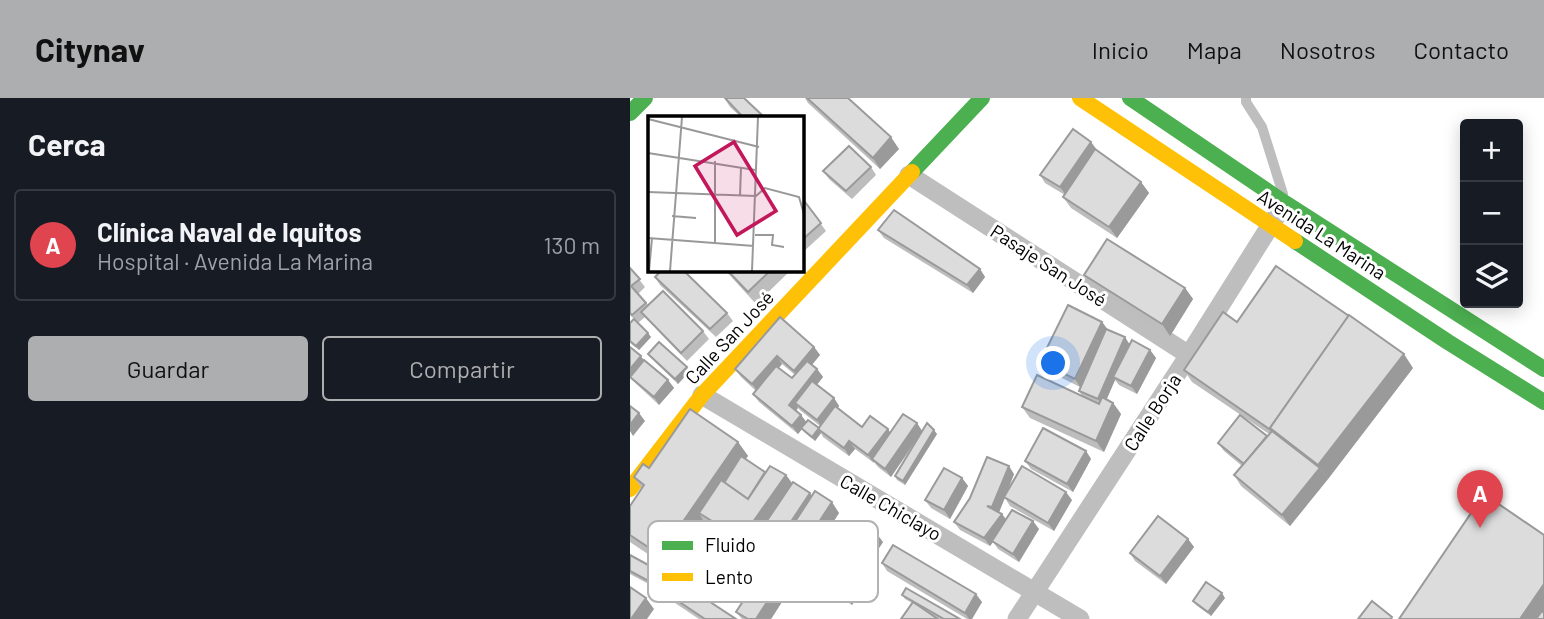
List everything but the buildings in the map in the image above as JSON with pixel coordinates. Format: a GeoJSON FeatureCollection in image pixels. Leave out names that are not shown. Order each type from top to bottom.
{"type":"FeatureCollection","features":[{"type":"Feature","properties":{"kind":"main road"},"geometry":{"type":"LineString","coordinates":[[630,113],[645,98]]}},
{"type":"Feature","properties":{"kind":"main road","name":"Calle San José"},"geometry":{"type":"LineString","coordinates":[[630,489],[702,396],[982,98]]}},
{"type":"Feature","properties":{"kind":"main road","name":"Avenida La Marina"},"geometry":{"type":"LineString","coordinates":[[1080,98],[1448,342],[1544,402]]}},
{"type":"Feature","properties":{"kind":"main road","name":"Avenida La Marina"},"geometry":{"type":"LineString","coordinates":[[1130,98],[1285,203],[1544,369]]}},
{"type":"Feature","properties":{"kind":"street","name":"Pasaje San José"},"geometry":{"type":"LineString","coordinates":[[909,176],[1189,355]]}},
{"type":"Feature","properties":{"kind":"street","name":"Calle Borja"},"geometry":{"type":"LineString","coordinates":[[1017,619],[1285,203]]}},
{"type":"Feature","properties":{"kind":"street","name":"Calle Chiclayo"},"geometry":{"type":"LineString","coordinates":[[702,396],[1080,619]]}},
{"type":"Feature","properties":{"kind":"lane"},"geometry":{"type":"LineString","coordinates":[[1246,98],[1262,127],[1285,203]]}},
{"type":"Feature","properties":{"kind":"traffic: fast"},"geometry":{"type":"LineString","coordinates":[[630,113],[645,98]]}},
{"type":"Feature","properties":{"kind":"traffic: fast"},"geometry":{"type":"LineString","coordinates":[[912,172],[982,98]]}},
{"type":"Feature","properties":{"kind":"traffic: fast"},"geometry":{"type":"LineString","coordinates":[[1130,98],[1285,203],[1544,369]]}},
{"type":"Feature","properties":{"kind":"traffic: fast"},"geometry":{"type":"LineString","coordinates":[[1295,241],[1544,402]]}},
{"type":"Feature","properties":{"kind":"traffic: slow"},"geometry":{"type":"LineString","coordinates":[[1080,98],[1295,241]]}},
{"type":"Feature","properties":{"kind":"traffic: slow"},"geometry":{"type":"LineString","coordinates":[[630,489],[702,395],[912,172]]}},
{"type":"Feature","properties":{"kind":"place","name":"Clínica Naval de Iquitos"},"geometry":{"type":"Point","coordinates":[1480,528]}}]}
